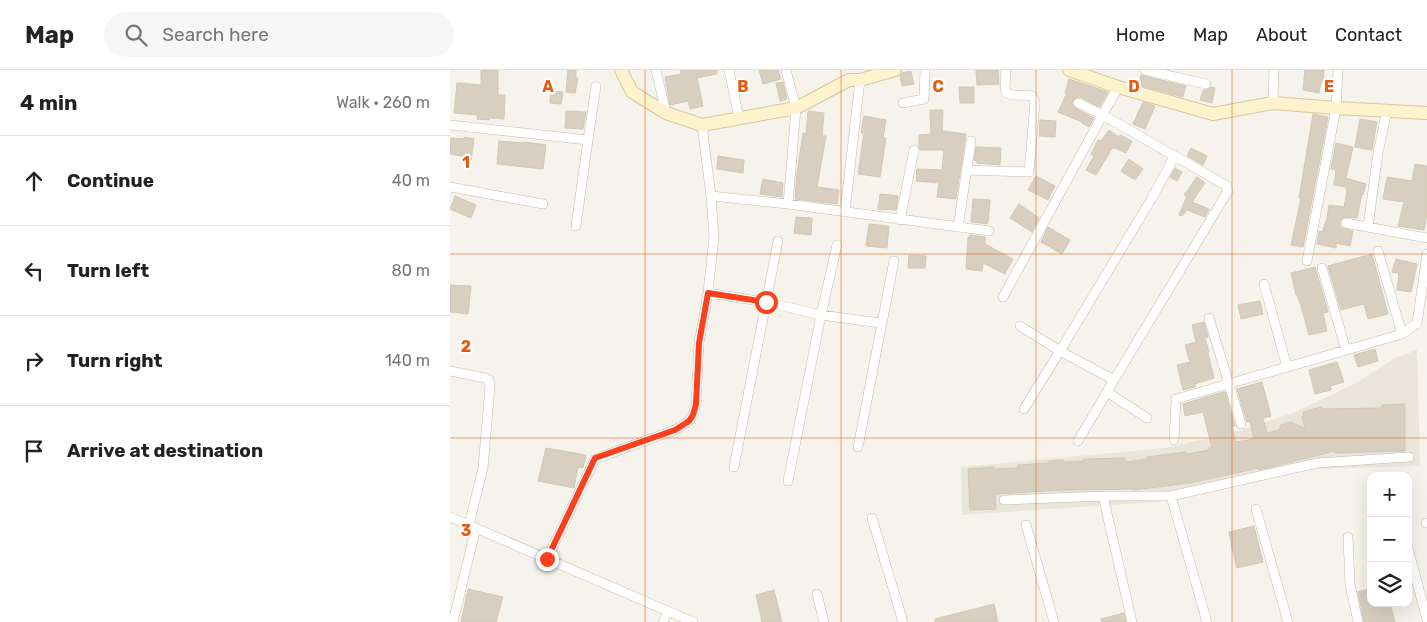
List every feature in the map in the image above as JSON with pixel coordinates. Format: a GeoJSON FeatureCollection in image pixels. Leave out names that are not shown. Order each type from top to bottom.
{"type":"FeatureCollection","features":[{"type":"Feature","properties":{"kind":"street"},"geometry":{"type":"LineString","coordinates":[[621,70],[632,92],[666,113],[702,125],[796,108],[852,76],[895,70]]}},
{"type":"Feature","properties":{"kind":"street"},"geometry":{"type":"LineString","coordinates":[[656,70],[666,113]]}},
{"type":"Feature","properties":{"kind":"street"},"geometry":{"type":"LineString","coordinates":[[729,70],[739,118]]}},
{"type":"Feature","properties":{"kind":"street"},"geometry":{"type":"LineString","coordinates":[[786,70],[796,108],[788,204]]}},
{"type":"Feature","properties":{"kind":"street"},"geometry":{"type":"LineString","coordinates":[[903,103],[924,99],[925,70]]}},
{"type":"Feature","properties":{"kind":"street"},"geometry":{"type":"LineString","coordinates":[[967,170],[1029,172],[1035,102],[1032,96],[1025,94],[1008,95],[1006,93],[1004,88],[1006,70]]}},
{"type":"Feature","properties":{"kind":"street"},"geometry":{"type":"LineString","coordinates":[[1068,70],[1087,73],[1118,87],[1213,114],[1273,103],[1427,113]]}},
{"type":"Feature","properties":{"kind":"street"},"geometry":{"type":"LineString","coordinates":[[1145,70],[1206,84]]}},
{"type":"Feature","properties":{"kind":"street"},"geometry":{"type":"LineString","coordinates":[[1273,103],[1274,70]]}},
{"type":"Feature","properties":{"kind":"street"},"geometry":{"type":"LineString","coordinates":[[1307,261],[1336,108],[1338,70]]}},
{"type":"Feature","properties":{"kind":"street"},"geometry":{"type":"LineString","coordinates":[[845,212],[852,76]]}},
{"type":"Feature","properties":{"kind":"street"},"geometry":{"type":"LineString","coordinates":[[576,226],[596,86]]}},
{"type":"Feature","properties":{"kind":"street"},"geometry":{"type":"LineString","coordinates":[[1003,297],[1118,87]]}},
{"type":"Feature","properties":{"kind":"street"},"geometry":{"type":"LineString","coordinates":[[1078,104],[1103,115],[1227,186],[1228,191],[1078,441]]}},
{"type":"Feature","properties":{"kind":"street"},"geometry":{"type":"LineString","coordinates":[[1368,227],[1378,153],[1387,110]]}},
{"type":"Feature","properties":{"kind":"street"},"geometry":{"type":"LineString","coordinates":[[450,125],[588,140]]}},
{"type":"Feature","properties":{"kind":"street"},"geometry":{"type":"LineString","coordinates":[[547,559],[595,458],[675,430],[689,421],[693,415],[696,404],[699,343],[708,293],[714,237],[702,125]]}},
{"type":"Feature","properties":{"kind":"street"},"geometry":{"type":"LineString","coordinates":[[958,227],[972,141]]}},
{"type":"Feature","properties":{"kind":"street"},"geometry":{"type":"LineString","coordinates":[[900,220],[914,150]]}},
{"type":"Feature","properties":{"kind":"street"},"geometry":{"type":"LineString","coordinates":[[1024,409],[1152,198],[1174,157]]}},
{"type":"Feature","properties":{"kind":"street"},"geometry":{"type":"LineString","coordinates":[[450,187],[542,204]]}},
{"type":"Feature","properties":{"kind":"street"},"geometry":{"type":"LineString","coordinates":[[710,196],[788,204],[989,231]]}},
{"type":"Feature","properties":{"kind":"street"},"geometry":{"type":"LineString","coordinates":[[1346,223],[1427,238]]}},
{"type":"Feature","properties":{"kind":"street"},"geometry":{"type":"LineString","coordinates":[[734,467],[778,241]]}},
{"type":"Feature","properties":{"kind":"street"},"geometry":{"type":"LineString","coordinates":[[788,481],[821,315],[837,246]]}},
{"type":"Feature","properties":{"kind":"street"},"geometry":{"type":"LineString","coordinates":[[1378,251],[1402,334]]}},
{"type":"Feature","properties":{"kind":"street"},"geometry":{"type":"LineString","coordinates":[[1174,440],[1176,399],[1402,334],[1417,323],[1427,254]]}},
{"type":"Feature","properties":{"kind":"street"},"geometry":{"type":"LineString","coordinates":[[858,447],[894,261]]}},
{"type":"Feature","properties":{"kind":"street"},"geometry":{"type":"LineString","coordinates":[[1322,268],[1346,350]]}},
{"type":"Feature","properties":{"kind":"street"},"geometry":{"type":"LineString","coordinates":[[1264,284],[1287,368]]}},
{"type":"Feature","properties":{"kind":"street"},"geometry":{"type":"LineString","coordinates":[[708,293],[766,302],[821,315],[881,323]]}},
{"type":"Feature","properties":{"kind":"street"},"geometry":{"type":"LineString","coordinates":[[1209,318],[1241,424]]}},
{"type":"Feature","properties":{"kind":"street"},"geometry":{"type":"LineString","coordinates":[[1020,326],[1060,351],[1114,380]]}},
{"type":"Feature","properties":{"kind":"street"},"geometry":{"type":"LineString","coordinates":[[450,371],[486,378],[489,380],[490,386],[483,468],[453,622]]}},
{"type":"Feature","properties":{"kind":"street"},"geometry":{"type":"LineString","coordinates":[[1107,392],[1147,418]]}},
{"type":"Feature","properties":{"kind":"street"},"geometry":{"type":"LineString","coordinates":[[1004,500],[1103,496],[1171,496],[1317,463],[1409,457]]}},
{"type":"Feature","properties":{"kind":"street"},"geometry":{"type":"LineString","coordinates":[[1103,496],[1132,622]]}},
{"type":"Feature","properties":{"kind":"street"},"geometry":{"type":"LineString","coordinates":[[1171,496],[1208,622]]}},
{"type":"Feature","properties":{"kind":"street"},"geometry":{"type":"LineString","coordinates":[[1256,509],[1288,622]]}},
{"type":"Feature","properties":{"kind":"street"},"geometry":{"type":"LineString","coordinates":[[450,517],[668,611],[680,619],[693,622]]}},
{"type":"Feature","properties":{"kind":"street"},"geometry":{"type":"LineString","coordinates":[[872,518],[903,622]]}},
{"type":"Feature","properties":{"kind":"street"},"geometry":{"type":"LineString","coordinates":[[1026,525],[1054,622]]}},
{"type":"Feature","properties":{"kind":"street"},"geometry":{"type":"LineString","coordinates":[[1348,537],[1350,584],[1358,622]]}},
{"type":"Feature","properties":{"kind":"street"},"geometry":{"type":"LineString","coordinates":[[1412,562],[1427,620]]}},
{"type":"Feature","properties":{"kind":"street"},"geometry":{"type":"LineString","coordinates":[[816,594],[824,622]]}},
{"type":"Feature","properties":{"kind":"street"},"geometry":{"type":"LineString","coordinates":[[664,622],[668,611]]}},
{"type":"Feature","properties":{"kind":"shaded area"},"geometry":{"type":"Polygon","coordinates":[[[1417,350],[1420,466],[1312,469],[1170,501],[962,515],[961,467],[1165,448],[1232,433],[1293,413],[1354,384],[1395,358],[1417,350]]]}},
{"type":"Feature","properties":{"kind":"building"},"geometry":{"type":"Polygon","coordinates":[[[481,70],[498,70],[498,95],[505,95],[504,119],[477,119],[478,115],[454,113],[457,83],[481,85],[481,70]]]}},
{"type":"Feature","properties":{"kind":"building"},"geometry":{"type":"Polygon","coordinates":[[[568,70],[576,70],[576,78],[578,78],[575,93],[566,92],[568,70]]]}},
{"type":"Feature","properties":{"kind":"building"},"geometry":{"type":"Polygon","coordinates":[[[680,70],[717,70],[717,74],[697,78],[703,106],[690,109],[688,101],[670,105],[665,77],[681,74],[680,70]]]}},
{"type":"Feature","properties":{"kind":"building"},"geometry":{"type":"Polygon","coordinates":[[[759,70],[778,70],[781,79],[763,84],[759,70]]]}},
{"type":"Feature","properties":{"kind":"building"},"geometry":{"type":"Polygon","coordinates":[[[976,70],[998,70],[999,84],[977,85],[976,70]]]}},
{"type":"Feature","properties":{"kind":"building"},"geometry":{"type":"Polygon","coordinates":[[[1305,70],[1324,70],[1319,93],[1303,90],[1305,70]]]}},
{"type":"Feature","properties":{"kind":"building"},"geometry":{"type":"Polygon","coordinates":[[[911,71],[914,84],[902,86],[900,76],[902,73],[911,71]]]}},
{"type":"Feature","properties":{"kind":"building"},"geometry":{"type":"Polygon","coordinates":[[[1141,75],[1186,86],[1183,97],[1139,85],[1141,75]]]}},
{"type":"Feature","properties":{"kind":"building"},"geometry":{"type":"Polygon","coordinates":[[[1069,79],[1108,92],[1100,107],[1080,97],[1073,100],[1072,104],[1075,108],[1094,118],[1089,127],[1058,112],[1067,93],[1065,93],[1069,79]]]}},
{"type":"Feature","properties":{"kind":"building"},"geometry":{"type":"Polygon","coordinates":[[[783,82],[787,99],[780,101],[776,83],[783,82]]]}},
{"type":"Feature","properties":{"kind":"building"},"geometry":{"type":"Polygon","coordinates":[[[959,87],[974,87],[974,103],[960,103],[959,87]]]}},
{"type":"Feature","properties":{"kind":"building"},"geometry":{"type":"Polygon","coordinates":[[[1211,87],[1215,88],[1212,103],[1200,100],[1203,90],[1211,87]]]}},
{"type":"Feature","properties":{"kind":"building"},"geometry":{"type":"Polygon","coordinates":[[[551,91],[563,92],[561,104],[550,103],[551,91]]]}},
{"type":"Feature","properties":{"kind":"building"},"geometry":{"type":"Polygon","coordinates":[[[1143,102],[1155,106],[1145,129],[1133,124],[1143,102]]]}},
{"type":"Feature","properties":{"kind":"building"},"geometry":{"type":"Polygon","coordinates":[[[930,110],[943,110],[942,131],[966,134],[956,199],[937,197],[939,183],[916,181],[917,169],[942,170],[944,150],[920,150],[919,147],[919,135],[931,134],[930,110]]]}},
{"type":"Feature","properties":{"kind":"building"},"geometry":{"type":"Polygon","coordinates":[[[566,111],[586,112],[583,129],[565,128],[566,111]]]}},
{"type":"Feature","properties":{"kind":"building"},"geometry":{"type":"Polygon","coordinates":[[[808,111],[824,113],[822,136],[826,136],[817,187],[839,190],[837,204],[795,199],[797,173],[803,133],[806,134],[808,111]]]}},
{"type":"Feature","properties":{"kind":"building"},"geometry":{"type":"Polygon","coordinates":[[[1313,114],[1328,117],[1303,247],[1291,245],[1301,198],[1299,198],[1313,114]]]}},
{"type":"Feature","properties":{"kind":"building"},"geometry":{"type":"Polygon","coordinates":[[[864,116],[886,120],[883,138],[886,138],[880,177],[858,174],[864,133],[861,133],[864,116]]]}},
{"type":"Feature","properties":{"kind":"building"},"geometry":{"type":"Polygon","coordinates":[[[1360,119],[1377,122],[1372,150],[1355,147],[1360,119]]]}},
{"type":"Feature","properties":{"kind":"building"},"geometry":{"type":"Polygon","coordinates":[[[1040,120],[1056,121],[1055,137],[1039,136],[1040,120]]]}},
{"type":"Feature","properties":{"kind":"building"},"geometry":{"type":"Polygon","coordinates":[[[1109,130],[1119,137],[1120,135],[1132,141],[1126,153],[1113,147],[1096,175],[1086,170],[1094,156],[1091,154],[1098,140],[1101,141],[1109,130]]]}},
{"type":"Feature","properties":{"kind":"building"},"geometry":{"type":"Polygon","coordinates":[[[464,137],[474,139],[471,160],[450,154],[451,138],[464,139],[464,137]]]}},
{"type":"Feature","properties":{"kind":"building"},"geometry":{"type":"Polygon","coordinates":[[[499,141],[546,145],[543,169],[497,164],[499,141]]]}},
{"type":"Feature","properties":{"kind":"building"},"geometry":{"type":"Polygon","coordinates":[[[1336,143],[1353,147],[1346,178],[1366,184],[1357,218],[1344,217],[1340,221],[1342,228],[1353,231],[1350,246],[1336,243],[1336,248],[1317,244],[1319,231],[1322,232],[1327,218],[1329,205],[1344,207],[1346,187],[1334,185],[1336,170],[1331,169],[1336,143]]]}},
{"type":"Feature","properties":{"kind":"building"},"geometry":{"type":"Polygon","coordinates":[[[976,147],[1001,148],[1000,165],[977,163],[974,160],[976,147]]]}},
{"type":"Feature","properties":{"kind":"building"},"geometry":{"type":"Polygon","coordinates":[[[1191,148],[1207,156],[1203,165],[1187,156],[1191,148]]]}},
{"type":"Feature","properties":{"kind":"building"},"geometry":{"type":"Polygon","coordinates":[[[718,156],[744,160],[743,173],[717,169],[718,156]]]}},
{"type":"Feature","properties":{"kind":"building"},"geometry":{"type":"Polygon","coordinates":[[[1129,159],[1143,169],[1135,180],[1121,171],[1129,159]]]}},
{"type":"Feature","properties":{"kind":"building"},"geometry":{"type":"Polygon","coordinates":[[[1415,164],[1427,166],[1427,213],[1424,230],[1398,226],[1404,202],[1383,199],[1387,177],[1412,181],[1415,164]]]}},
{"type":"Feature","properties":{"kind":"building"},"geometry":{"type":"Polygon","coordinates":[[[1175,168],[1182,172],[1177,181],[1170,177],[1175,168]]]}},
{"type":"Feature","properties":{"kind":"building"},"geometry":{"type":"Polygon","coordinates":[[[1036,176],[1055,186],[1048,200],[1028,190],[1036,176]]]}},
{"type":"Feature","properties":{"kind":"building"},"geometry":{"type":"Polygon","coordinates":[[[1197,177],[1205,183],[1192,202],[1209,209],[1205,217],[1187,210],[1182,216],[1179,215],[1187,196],[1184,195],[1197,177]]]}},
{"type":"Feature","properties":{"kind":"building"},"geometry":{"type":"Polygon","coordinates":[[[763,179],[783,183],[782,197],[760,194],[763,179]]]}},
{"type":"Feature","properties":{"kind":"building"},"geometry":{"type":"Polygon","coordinates":[[[880,194],[898,196],[896,210],[878,209],[880,194]]]}},
{"type":"Feature","properties":{"kind":"building"},"geometry":{"type":"Polygon","coordinates":[[[455,196],[476,205],[471,218],[450,209],[455,196]]]}},
{"type":"Feature","properties":{"kind":"building"},"geometry":{"type":"Polygon","coordinates":[[[973,199],[990,200],[987,224],[971,222],[973,199]]]}},
{"type":"Feature","properties":{"kind":"building"},"geometry":{"type":"Polygon","coordinates":[[[1019,204],[1039,218],[1032,232],[1010,218],[1019,204]]]}},
{"type":"Feature","properties":{"kind":"building"},"geometry":{"type":"Polygon","coordinates":[[[796,217],[812,218],[811,235],[794,233],[796,217]]]}},
{"type":"Feature","properties":{"kind":"building"},"geometry":{"type":"Polygon","coordinates":[[[869,224],[889,226],[887,248],[866,246],[869,224]]]}},
{"type":"Feature","properties":{"kind":"building"},"geometry":{"type":"Polygon","coordinates":[[[1048,227],[1070,240],[1062,254],[1041,242],[1048,227]]]}},
{"type":"Feature","properties":{"kind":"building"},"geometry":{"type":"Polygon","coordinates":[[[970,235],[985,237],[985,244],[1013,259],[1005,274],[983,263],[982,271],[966,269],[968,237],[970,235]]]}},
{"type":"Feature","properties":{"kind":"building"},"geometry":{"type":"Polygon","coordinates":[[[1372,254],[1388,314],[1368,319],[1364,304],[1341,310],[1328,266],[1372,254]]]}},
{"type":"Feature","properties":{"kind":"building"},"geometry":{"type":"Polygon","coordinates":[[[909,255],[926,256],[925,268],[908,268],[909,255]]]}},
{"type":"Feature","properties":{"kind":"building"},"geometry":{"type":"Polygon","coordinates":[[[1396,259],[1417,264],[1411,292],[1397,290],[1399,273],[1392,272],[1396,259]]]}},
{"type":"Feature","properties":{"kind":"building"},"geometry":{"type":"Polygon","coordinates":[[[1315,267],[1328,312],[1323,313],[1327,331],[1309,335],[1291,273],[1315,267]]]}},
{"type":"Feature","properties":{"kind":"building"},"geometry":{"type":"Polygon","coordinates":[[[450,285],[471,286],[468,314],[450,312],[450,285]]]}},
{"type":"Feature","properties":{"kind":"building"},"geometry":{"type":"Polygon","coordinates":[[[1260,301],[1263,314],[1241,319],[1238,305],[1260,301]]]}},
{"type":"Feature","properties":{"kind":"building"},"geometry":{"type":"Polygon","coordinates":[[[1204,322],[1208,337],[1205,338],[1214,378],[1195,384],[1195,387],[1183,390],[1177,365],[1190,362],[1185,345],[1196,342],[1192,325],[1204,322]]]}},
{"type":"Feature","properties":{"kind":"building"},"geometry":{"type":"Polygon","coordinates":[[[1375,349],[1378,361],[1358,367],[1354,355],[1375,349]]]}},
{"type":"Feature","properties":{"kind":"building"},"geometry":{"type":"Polygon","coordinates":[[[1337,362],[1344,382],[1330,386],[1331,390],[1315,394],[1309,370],[1337,362]]]}},
{"type":"Feature","properties":{"kind":"building"},"geometry":{"type":"Polygon","coordinates":[[[1262,382],[1271,416],[1263,418],[1267,433],[1279,430],[1281,425],[1290,422],[1305,428],[1303,412],[1321,407],[1322,409],[1382,408],[1382,405],[1405,404],[1405,451],[1335,453],[1335,451],[1259,470],[1259,468],[1190,483],[1134,490],[1064,490],[995,494],[996,509],[970,510],[968,469],[1018,468],[1018,465],[1063,460],[1063,462],[1084,461],[1084,459],[1125,458],[1125,462],[1148,459],[1147,457],[1186,452],[1187,454],[1209,450],[1208,448],[1212,448],[1203,412],[1185,416],[1183,404],[1223,392],[1225,392],[1235,426],[1232,426],[1236,442],[1254,439],[1250,422],[1247,422],[1237,389],[1262,382]]]}},
{"type":"Feature","properties":{"kind":"building"},"geometry":{"type":"Polygon","coordinates":[[[546,448],[586,455],[583,468],[578,467],[574,488],[538,481],[546,448]]]}},
{"type":"Feature","properties":{"kind":"building"},"geometry":{"type":"Polygon","coordinates":[[[1254,526],[1263,562],[1237,568],[1229,532],[1254,526]]]}},
{"type":"Feature","properties":{"kind":"building"},"geometry":{"type":"Polygon","coordinates":[[[468,589],[503,597],[496,622],[461,622],[468,589]]]}},
{"type":"Feature","properties":{"kind":"building"},"geometry":{"type":"Polygon","coordinates":[[[1367,589],[1367,607],[1391,607],[1395,622],[1364,622],[1358,592],[1367,589]]]}},
{"type":"Feature","properties":{"kind":"building"},"geometry":{"type":"Polygon","coordinates":[[[774,590],[782,622],[762,622],[756,595],[774,590]]]}},
{"type":"Feature","properties":{"kind":"building"},"geometry":{"type":"Polygon","coordinates":[[[994,604],[998,622],[935,622],[935,619],[994,604]]]}},
{"type":"Feature","properties":{"kind":"building"},"geometry":{"type":"Polygon","coordinates":[[[1124,613],[1126,622],[1102,622],[1101,619],[1124,613]]]}},
{"type":"Feature","properties":{"kind":"route"},"geometry":{"type":"LineString","coordinates":[[547,559],[595,458],[675,430],[689,421],[693,415],[696,404],[699,343],[708,293],[766,302]]}}]}
